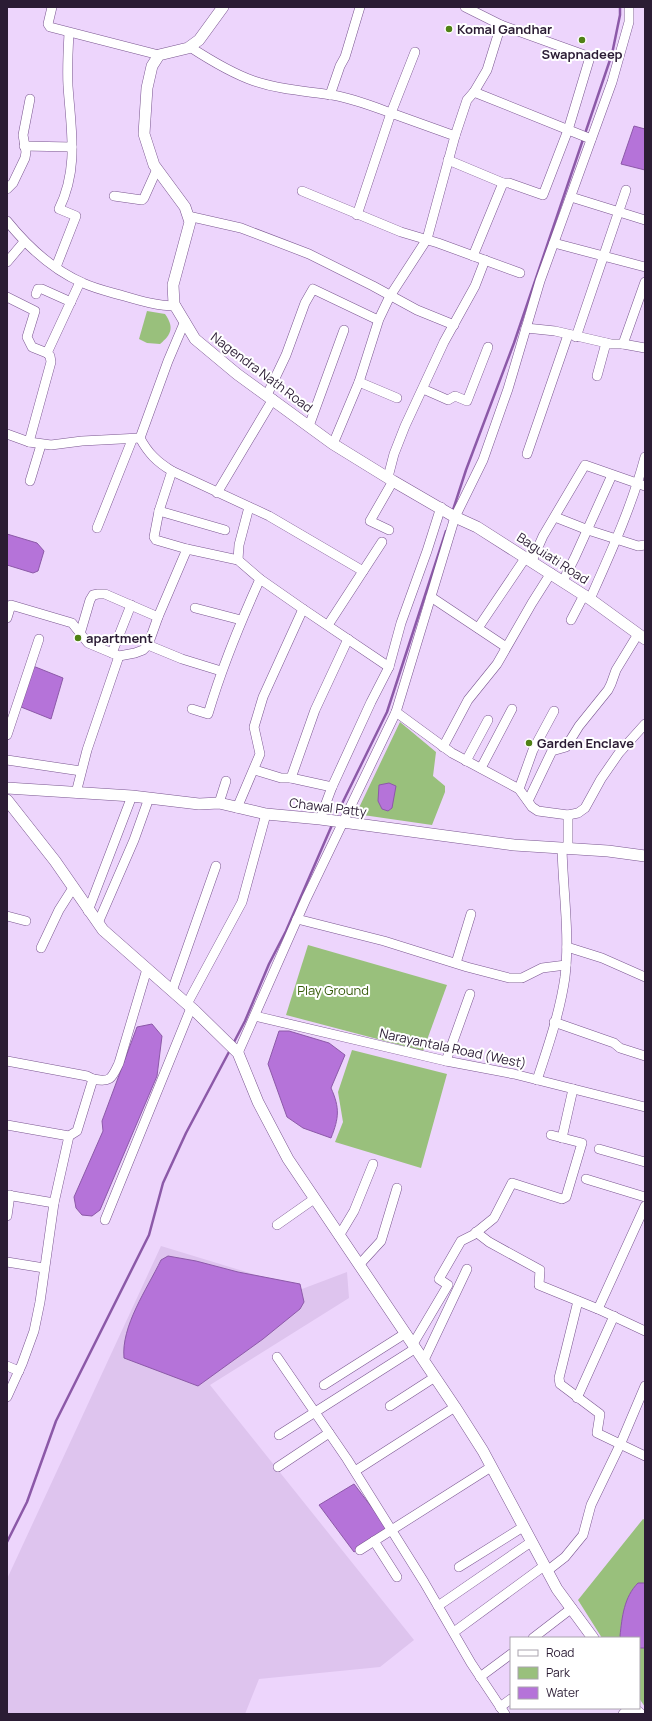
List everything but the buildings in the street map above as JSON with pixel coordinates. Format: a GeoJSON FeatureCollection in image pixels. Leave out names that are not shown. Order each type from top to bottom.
{"type":"FeatureCollection","features":[{"type":"Feature","properties":{"kind":"street"},"geometry":{"type":"LineString","coordinates":[[52,7],[48,26],[69,33],[159,55],[190,47],[199,40],[223,7]]}},
{"type":"Feature","properties":{"kind":"street"},"geometry":{"type":"LineString","coordinates":[[330,95],[340,66],[345,57],[360,7]]}},
{"type":"Feature","properties":{"kind":"street"},"geometry":{"type":"LineString","coordinates":[[448,160],[503,183],[509,183],[543,195],[572,131],[590,57],[501,25],[465,7]]}},
{"type":"Feature","properties":{"kind":"street"},"geometry":{"type":"LineString","coordinates":[[238,1053],[297,919],[396,712],[455,517],[483,460],[508,389],[526,328],[571,197],[589,138],[612,82],[629,22],[629,7]]}},
{"type":"Feature","properties":{"kind":"street"},"geometry":{"type":"LineString","coordinates":[[333,444],[359,382],[378,320],[390,296],[427,239],[448,160],[467,100],[474,92],[487,70],[501,25]]}},
{"type":"Feature","properties":{"kind":"street"},"geometry":{"type":"LineString","coordinates":[[56,267],[76,216],[58,209],[65,196],[70,180],[72,164],[68,78],[69,33]]}},
{"type":"Feature","properties":{"kind":"street"},"geometry":{"type":"LineString","coordinates":[[190,47],[217,65],[255,81],[300,92],[330,95],[365,103],[455,136]]}},
{"type":"Feature","properties":{"kind":"street"},"geometry":{"type":"LineString","coordinates":[[357,214],[391,113],[415,52]]}},
{"type":"Feature","properties":{"kind":"street"},"geometry":{"type":"LineString","coordinates":[[159,55],[152,66],[147,88],[144,134],[154,165],[185,207],[188,216],[242,228],[309,254],[417,310],[454,326]]}},
{"type":"Feature","properties":{"kind":"street"},"geometry":{"type":"LineString","coordinates":[[474,92],[589,138]]}},
{"type":"Feature","properties":{"kind":"street"},"geometry":{"type":"LineString","coordinates":[[7,189],[19,172],[25,158],[26,152],[23,135],[30,99]]}},
{"type":"Feature","properties":{"kind":"street"},"geometry":{"type":"LineString","coordinates":[[24,146],[72,147]]}},
{"type":"Feature","properties":{"kind":"street"},"geometry":{"type":"LineString","coordinates":[[114,196],[139,200],[144,198],[157,169]]}},
{"type":"Feature","properties":{"kind":"street"},"geometry":{"type":"LineString","coordinates":[[473,256],[503,183]]}},
{"type":"Feature","properties":{"kind":"street"},"geometry":{"type":"LineString","coordinates":[[527,454],[603,257],[626,190]]}},
{"type":"Feature","properties":{"kind":"street"},"geometry":{"type":"LineString","coordinates":[[302,191],[401,232],[427,239],[520,273]]}},
{"type":"Feature","properties":{"kind":"street"},"geometry":{"type":"LineString","coordinates":[[571,197],[645,220]]}},
{"type":"Feature","properties":{"kind":"street","name":"Nagendra Nath Road"},"geometry":{"type":"LineString","coordinates":[[188,216],[190,222],[173,284],[176,306],[195,338],[237,374],[333,444],[390,479],[441,507]]}},
{"type":"Feature","properties":{"kind":"street"},"geometry":{"type":"LineString","coordinates":[[7,222],[24,242],[56,267],[80,282],[101,290],[163,306],[176,306]]}},
{"type":"Feature","properties":{"kind":"street"},"geometry":{"type":"LineString","coordinates":[[7,262],[24,242]]}},
{"type":"Feature","properties":{"kind":"street"},"geometry":{"type":"LineString","coordinates":[[554,243],[645,267]]}},
{"type":"Feature","properties":{"kind":"street"},"geometry":{"type":"LineString","coordinates":[[389,530],[370,521],[390,479],[394,454],[405,426],[444,342],[475,286],[486,260]]}},
{"type":"Feature","properties":{"kind":"street"},"geometry":{"type":"LineString","coordinates":[[47,353],[80,282]]}},
{"type":"Feature","properties":{"kind":"street"},"geometry":{"type":"LineString","coordinates":[[623,344],[645,282]]}},
{"type":"Feature","properties":{"kind":"street"},"geometry":{"type":"LineString","coordinates":[[217,493],[270,397],[305,303],[313,288],[378,320]]}},
{"type":"Feature","properties":{"kind":"street"},"geometry":{"type":"LineString","coordinates":[[36,294],[38,289],[42,289],[71,302]]}},
{"type":"Feature","properties":{"kind":"street"},"geometry":{"type":"LineString","coordinates":[[7,297],[35,311],[27,337],[32,347],[47,353],[52,362],[29,442]]}},
{"type":"Feature","properties":{"kind":"street"},"geometry":{"type":"LineString","coordinates":[[97,528],[185,321]]}},
{"type":"Feature","properties":{"kind":"street"},"geometry":{"type":"LineString","coordinates":[[526,328],[606,343],[645,348]]}},
{"type":"Feature","properties":{"kind":"street"},"geometry":{"type":"LineString","coordinates":[[309,426],[344,330]]}},
{"type":"Feature","properties":{"kind":"street"},"geometry":{"type":"LineString","coordinates":[[597,376],[606,343]]}},
{"type":"Feature","properties":{"kind":"street"},"geometry":{"type":"LineString","coordinates":[[423,389],[448,400],[455,396],[467,400],[488,347]]}},
{"type":"Feature","properties":{"kind":"street"},"geometry":{"type":"LineString","coordinates":[[359,382],[398,398]]}},
{"type":"Feature","properties":{"kind":"street"},"geometry":{"type":"LineString","coordinates":[[7,434],[41,445],[82,441],[136,439],[158,462],[172,471],[269,516],[363,571]]}},
{"type":"Feature","properties":{"kind":"street"},"geometry":{"type":"LineString","coordinates":[[30,481],[41,445]]}},
{"type":"Feature","properties":{"kind":"street"},"geometry":{"type":"LineString","coordinates":[[571,620],[587,597],[641,484],[645,457]]}},
{"type":"Feature","properties":{"kind":"street"},"geometry":{"type":"LineString","coordinates":[[478,628],[529,559],[585,465],[641,484]]}},
{"type":"Feature","properties":{"kind":"street"},"geometry":{"type":"LineString","coordinates":[[172,471],[159,511],[154,534],[155,539],[187,549],[238,560],[260,579],[389,667]]}},
{"type":"Feature","properties":{"kind":"street"},"geometry":{"type":"LineString","coordinates":[[563,581],[588,530],[612,475]]}},
{"type":"Feature","properties":{"kind":"street"},"geometry":{"type":"LineString","coordinates":[[238,560],[239,545],[249,507]]}},
{"type":"Feature","properties":{"kind":"street"},"geometry":{"type":"LineString","coordinates":[[323,819],[332,787],[371,702],[389,667],[401,624],[441,507]]}},
{"type":"Feature","properties":{"kind":"street","name":"Baguiati Road"},"geometry":{"type":"LineString","coordinates":[[441,507],[455,517],[477,527],[551,573],[641,636]]}},
{"type":"Feature","properties":{"kind":"street"},"geometry":{"type":"LineString","coordinates":[[159,511],[225,530]]}},
{"type":"Feature","properties":{"kind":"street"},"geometry":{"type":"LineString","coordinates":[[555,516],[588,530],[638,546],[645,545]]}},
{"type":"Feature","properties":{"kind":"street"},"geometry":{"type":"LineString","coordinates":[[328,625],[382,542]]}},
{"type":"Feature","properties":{"kind":"street"},"geometry":{"type":"LineString","coordinates":[[7,618],[11,605],[72,623],[88,643],[115,654],[136,653],[143,650],[148,645],[158,617],[187,549]]}},
{"type":"Feature","properties":{"kind":"street"},"geometry":{"type":"LineString","coordinates":[[443,747],[468,700],[490,673],[551,573]]}},
{"type":"Feature","properties":{"kind":"street"},"geometry":{"type":"LineString","coordinates":[[192,709],[208,714],[221,671],[241,620],[260,579]]}},
{"type":"Feature","properties":{"kind":"street"},"geometry":{"type":"LineString","coordinates":[[80,634],[93,595],[105,594],[158,617]]}},
{"type":"Feature","properties":{"kind":"street"},"geometry":{"type":"LineString","coordinates":[[431,597],[506,647]]}},
{"type":"Feature","properties":{"kind":"street"},"geometry":{"type":"LineString","coordinates":[[76,793],[115,654],[131,605]]}},
{"type":"Feature","properties":{"kind":"street"},"geometry":{"type":"LineString","coordinates":[[195,608],[241,620]]}},
{"type":"Feature","properties":{"kind":"street"},"geometry":{"type":"LineString","coordinates":[[237,808],[255,770],[260,754],[254,727],[263,697],[303,609]]}},
{"type":"Feature","properties":{"kind":"street"},"geometry":{"type":"LineString","coordinates":[[528,801],[552,751],[566,747],[579,726],[608,690],[612,684],[616,670],[641,636]]}},
{"type":"Feature","properties":{"kind":"street"},"geometry":{"type":"LineString","coordinates":[[7,735],[38,639]]}},
{"type":"Feature","properties":{"kind":"street"},"geometry":{"type":"LineString","coordinates":[[291,778],[316,710],[348,639]]}},
{"type":"Feature","properties":{"kind":"street"},"geometry":{"type":"LineString","coordinates":[[148,645],[182,659],[221,671]]}},
{"type":"Feature","properties":{"kind":"street"},"geometry":{"type":"LineString","coordinates":[[481,768],[512,709]]}},
{"type":"Feature","properties":{"kind":"street"},"geometry":{"type":"LineString","coordinates":[[519,789],[532,750],[554,711]]}},
{"type":"Feature","properties":{"kind":"street"},"geometry":{"type":"LineString","coordinates":[[396,712],[443,747],[519,789],[532,807],[538,811],[568,815],[578,814],[585,808],[601,779],[614,760],[645,724]]}},
{"type":"Feature","properties":{"kind":"street"},"geometry":{"type":"LineString","coordinates":[[466,761],[488,720]]}},
{"type":"Feature","properties":{"kind":"street"},"geometry":{"type":"LineString","coordinates":[[7,760],[81,771]]}},
{"type":"Feature","properties":{"kind":"street"},"geometry":{"type":"LineString","coordinates":[[255,770],[281,778],[291,778],[332,787]]}},
{"type":"Feature","properties":{"kind":"street"},"geometry":{"type":"LineString","coordinates":[[219,803],[226,781]]}},
{"type":"Feature","properties":{"kind":"street","name":"Chawal Patty"},"geometry":{"type":"LineString","coordinates":[[7,788],[132,796],[199,804],[219,803],[266,814],[323,819],[514,845],[645,856]]}},
{"type":"Feature","properties":{"kind":"street"},"geometry":{"type":"LineString","coordinates":[[88,911],[132,796]]}},
{"type":"Feature","properties":{"kind":"street"},"geometry":{"type":"LineString","coordinates":[[98,923],[134,840],[149,798]]}},
{"type":"Feature","properties":{"kind":"street"},"geometry":{"type":"LineString","coordinates":[[7,800],[55,861],[88,911],[103,930],[189,1006],[238,1053],[258,1102],[288,1159],[415,1346],[455,1408],[491,1467],[557,1589],[592,1637]]}},
{"type":"Feature","properties":{"kind":"street"},"geometry":{"type":"LineString","coordinates":[[105,1220],[189,1006],[242,902],[266,814]]}},
{"type":"Feature","properties":{"kind":"street"},"geometry":{"type":"LineString","coordinates":[[537,1080],[561,999],[566,965],[567,917],[565,849],[568,815]]}},
{"type":"Feature","properties":{"kind":"street"},"geometry":{"type":"LineString","coordinates":[[172,991],[216,866]]}},
{"type":"Feature","properties":{"kind":"street"},"geometry":{"type":"LineString","coordinates":[[41,948],[59,910],[73,888]]}},
{"type":"Feature","properties":{"kind":"street"},"geometry":{"type":"LineString","coordinates":[[456,963],[471,914]]}},
{"type":"Feature","properties":{"kind":"street"},"geometry":{"type":"LineString","coordinates":[[7,916],[26,920]]}},
{"type":"Feature","properties":{"kind":"street"},"geometry":{"type":"LineString","coordinates":[[297,919],[384,941],[509,978],[522,978],[542,968],[566,965]]}},
{"type":"Feature","properties":{"kind":"street"},"geometry":{"type":"LineString","coordinates":[[567,947],[602,958],[645,977]]}},
{"type":"Feature","properties":{"kind":"street"},"geometry":{"type":"LineString","coordinates":[[7,1061],[87,1076],[103,1081],[109,1080],[119,1063],[147,969]]}},
{"type":"Feature","properties":{"kind":"street"},"geometry":{"type":"LineString","coordinates":[[446,1061],[470,994]]}},
{"type":"Feature","properties":{"kind":"street","name":"Narayantala Road (West)"},"geometry":{"type":"LineString","coordinates":[[255,1016],[446,1061],[537,1080],[645,1107]]}},
{"type":"Feature","properties":{"kind":"street"},"geometry":{"type":"LineString","coordinates":[[554,1022],[614,1043],[620,1048],[645,1056]]}},
{"type":"Feature","properties":{"kind":"street"},"geometry":{"type":"LineString","coordinates":[[7,1126],[69,1136],[77,1131],[94,1079]]}},
{"type":"Feature","properties":{"kind":"street"},"geometry":{"type":"LineString","coordinates":[[562,1138],[573,1089]]}},
{"type":"Feature","properties":{"kind":"street"},"geometry":{"type":"LineString","coordinates":[[279,1436],[415,1346],[448,1284],[439,1279],[462,1241],[494,1218],[512,1183],[565,1198],[582,1143],[551,1135]]}},
{"type":"Feature","properties":{"kind":"street"},"geometry":{"type":"LineString","coordinates":[[7,1397],[19,1371],[34,1331],[40,1302],[54,1203],[69,1136]]}},
{"type":"Feature","properties":{"kind":"street"},"geometry":{"type":"LineString","coordinates":[[599,1149],[645,1162]]}},
{"type":"Feature","properties":{"kind":"street"},"geometry":{"type":"LineString","coordinates":[[339,1236],[354,1212],[373,1164]]}},
{"type":"Feature","properties":{"kind":"street"},"geometry":{"type":"LineString","coordinates":[[586,1179],[645,1197]]}},
{"type":"Feature","properties":{"kind":"street"},"geometry":{"type":"LineString","coordinates":[[359,1265],[381,1241],[397,1188]]}},
{"type":"Feature","properties":{"kind":"street"},"geometry":{"type":"LineString","coordinates":[[7,1216],[9,1195],[54,1203]]}},
{"type":"Feature","properties":{"kind":"street"},"geometry":{"type":"LineString","coordinates":[[277,1226],[314,1199]]}},
{"type":"Feature","properties":{"kind":"street"},"geometry":{"type":"LineString","coordinates":[[598,1309],[645,1206]]}},
{"type":"Feature","properties":{"kind":"street"},"geometry":{"type":"LineString","coordinates":[[476,1232],[489,1242],[540,1270],[539,1286],[598,1309],[645,1331]]}},
{"type":"Feature","properties":{"kind":"street"},"geometry":{"type":"LineString","coordinates":[[7,1262],[44,1268]]}},
{"type":"Feature","properties":{"kind":"street"},"geometry":{"type":"LineString","coordinates":[[424,1360],[467,1269]]}},
{"type":"Feature","properties":{"kind":"street"},"geometry":{"type":"LineString","coordinates":[[578,1302],[559,1381],[560,1384],[600,1414],[597,1433],[645,1456]]}},
{"type":"Feature","properties":{"kind":"street"},"geometry":{"type":"LineString","coordinates":[[577,1398],[614,1316]]}},
{"type":"Feature","properties":{"kind":"street"},"geometry":{"type":"LineString","coordinates":[[324,1385],[406,1333]]}},
{"type":"Feature","properties":{"kind":"street"},"geometry":{"type":"LineString","coordinates":[[277,1357],[355,1472],[454,1632],[480,1677],[502,1710],[510,1699]]}},
{"type":"Feature","properties":{"kind":"street"},"geometry":{"type":"LineString","coordinates":[[7,1366],[19,1371]]}},
{"type":"Feature","properties":{"kind":"street"},"geometry":{"type":"LineString","coordinates":[[390,1406],[435,1377]]}},
{"type":"Feature","properties":{"kind":"street"},"geometry":{"type":"LineString","coordinates":[[454,1632],[565,1557],[583,1535],[591,1505],[620,1445],[645,1386]]}},
{"type":"Feature","properties":{"kind":"street"},"geometry":{"type":"LineString","coordinates":[[355,1472],[455,1408]]}},
{"type":"Feature","properties":{"kind":"street"},"geometry":{"type":"LineString","coordinates":[[278,1467],[329,1433]]}},
{"type":"Feature","properties":{"kind":"street"},"geometry":{"type":"LineString","coordinates":[[360,1550],[491,1467]]}},
{"type":"Feature","properties":{"kind":"street"},"geometry":{"type":"LineString","coordinates":[[459,1567],[523,1527]]}},
{"type":"Feature","properties":{"kind":"street"},"geometry":{"type":"LineString","coordinates":[[374,1541],[397,1576]]}},
{"type":"Feature","properties":{"kind":"street"},"geometry":{"type":"LineString","coordinates":[[438,1606],[531,1542]]}},
{"type":"Feature","properties":{"kind":"street"},"geometry":{"type":"LineString","coordinates":[[534,1637],[572,1608]]}},
{"type":"Feature","properties":{"kind":"street"},"geometry":{"type":"LineString","coordinates":[[480,1677],[510,1655]]}},
{"type":"Feature","properties":{"kind":"shaded area"},"geometry":{"type":"Polygon","coordinates":[[[161,1246],[302,1289],[347,1272],[349,1298],[210,1385],[414,1640],[380,1667],[259,1679],[245,1714],[7,1714],[7,1579],[161,1246]]]}},
{"type":"Feature","properties":{"kind":"green space"},"geometry":{"type":"Polygon","coordinates":[[[147,311],[165,314],[170,323],[171,327],[169,334],[160,344],[147,343],[139,339],[147,311]]]}},
{"type":"Feature","properties":{"kind":"green space"},"geometry":{"type":"Polygon","coordinates":[[[400,722],[436,752],[433,776],[445,786],[445,792],[432,825],[356,814],[400,722]]]}},
{"type":"Feature","properties":{"kind":"green space","name":"Play Ground"},"geometry":{"type":"Polygon","coordinates":[[[308,945],[447,985],[423,1051],[286,1015],[308,945]]]}},
{"type":"Feature","properties":{"kind":"green space"},"geometry":{"type":"Polygon","coordinates":[[[352,1050],[447,1074],[421,1168],[335,1142],[343,1122],[338,1092],[352,1050]]]}},
{"type":"Feature","properties":{"kind":"green space"},"geometry":{"type":"Polygon","coordinates":[[[643,1519],[645,1520],[645,1707],[640,1700],[640,1637],[601,1637],[578,1600],[643,1519]]]}},
{"type":"Feature","properties":{"kind":"water"},"geometry":{"type":"Polygon","coordinates":[[[634,126],[645,129],[645,170],[621,164],[634,126]]]}},
{"type":"Feature","properties":{"kind":"water"},"geometry":{"type":"Polygon","coordinates":[[[7,534],[37,543],[44,551],[38,571],[33,573],[7,565],[7,534]]]}},
{"type":"Feature","properties":{"kind":"water"},"geometry":{"type":"Polygon","coordinates":[[[33,666],[63,678],[51,719],[21,707],[33,666]]]}},
{"type":"Feature","properties":{"kind":"water"},"geometry":{"type":"Polygon","coordinates":[[[389,783],[396,786],[392,808],[388,811],[382,809],[378,801],[379,785],[389,783]]]}},
{"type":"Feature","properties":{"kind":"water"},"geometry":{"type":"Polygon","coordinates":[[[152,1024],[162,1036],[157,1076],[100,1210],[92,1216],[82,1215],[76,1208],[74,1197],[103,1131],[102,1121],[137,1027],[152,1024]]]}},
{"type":"Feature","properties":{"kind":"water"},"geometry":{"type":"Polygon","coordinates":[[[279,1031],[289,1031],[329,1043],[345,1055],[331,1088],[336,1101],[337,1119],[331,1138],[303,1128],[287,1117],[268,1064],[279,1031]]]}},
{"type":"Feature","properties":{"kind":"water"},"geometry":{"type":"Polygon","coordinates":[[[168,1256],[300,1284],[304,1302],[300,1309],[263,1339],[198,1386],[124,1358],[124,1346],[127,1333],[136,1308],[161,1260],[168,1256]]]}},
{"type":"Feature","properties":{"kind":"water"},"geometry":{"type":"Polygon","coordinates":[[[354,1484],[389,1530],[354,1552],[319,1505],[354,1484]]]}},
{"type":"Feature","properties":{"kind":"water"},"geometry":{"type":"Polygon","coordinates":[[[638,1583],[645,1583],[645,1648],[640,1648],[640,1637],[620,1636],[624,1608],[633,1589],[638,1583]]]}},
{"type":"Feature","properties":{"kind":"waterway"},"geometry":{"type":"LineString","coordinates":[[452,513],[466,470],[514,343],[612,54],[620,15],[620,7]]}},
{"type":"Feature","properties":{"kind":"waterway"},"geometry":{"type":"LineString","coordinates":[[335,818],[387,712],[446,531]]}},
{"type":"Feature","properties":{"kind":"waterway"},"geometry":{"type":"LineString","coordinates":[[233,1044],[245,1021],[269,964],[286,931],[332,825]]}},
{"type":"Feature","properties":{"kind":"waterway"},"geometry":{"type":"LineString","coordinates":[[7,1542],[27,1502],[56,1421],[149,1235],[163,1183],[186,1133],[230,1050]]}},
{"type":"Feature","properties":{"kind":"place","name":"Komal Gandhar"},"geometry":{"type":"Point","coordinates":[449,29]}},
{"type":"Feature","properties":{"kind":"place","name":"Swapnadeep"},"geometry":{"type":"Point","coordinates":[582,40]}},
{"type":"Feature","properties":{"kind":"place","name":"apartment"},"geometry":{"type":"Point","coordinates":[78,638]}},
{"type":"Feature","properties":{"kind":"place","name":"Garden Enclave"},"geometry":{"type":"Point","coordinates":[529,743]}}]}
